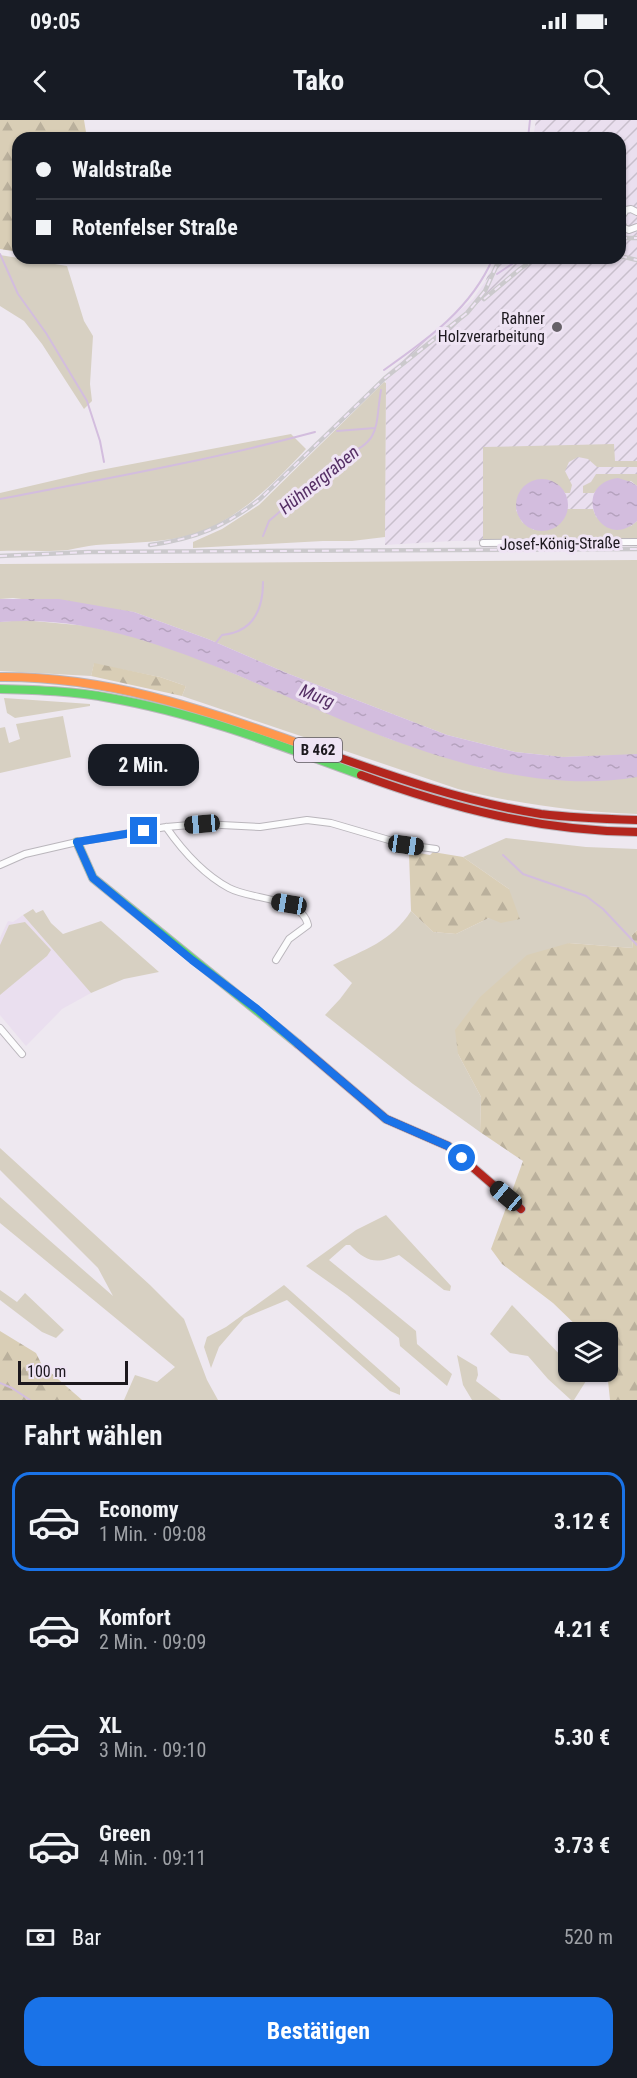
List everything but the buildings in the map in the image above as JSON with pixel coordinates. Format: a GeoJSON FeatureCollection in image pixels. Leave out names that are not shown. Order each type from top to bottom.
{"type":"FeatureCollection","features":[{"type":"Feature","properties":{"kind":"main road","name":"B 462"},"geometry":{"type":"LineString","coordinates":[[0,677],[68,680],[126,689],[183,703],[368,768],[463,798],[548,813],[618,820],[637,819]]}},
{"type":"Feature","properties":{"kind":"main road","name":"B 462"},"geometry":{"type":"LineString","coordinates":[[0,689],[68,693],[126,701],[182,714],[428,799],[467,810],[542,826],[637,832]]}},
{"type":"Feature","properties":{"kind":"main road"},"geometry":{"type":"LineString","coordinates":[[77,842],[93,878],[192,960],[257,1009],[386,1119],[448,1146],[521,1209]]}},
{"type":"Feature","properties":{"kind":"street","name":"Josef-König-Straße"},"geometry":{"type":"LineString","coordinates":[[483,543],[637,542]]}},
{"type":"Feature","properties":{"kind":"street"},"geometry":{"type":"LineString","coordinates":[[0,865],[25,854],[77,842],[166,827],[202,824],[260,827],[308,820],[331,823],[406,845],[436,849]]}},
{"type":"Feature","properties":{"kind":"street"},"geometry":{"type":"LineString","coordinates":[[166,827],[182,849],[228,888],[256,898],[289,904],[302,913],[308,925],[289,939],[276,960]]}},
{"type":"Feature","properties":{"kind":"street"},"geometry":{"type":"LineString","coordinates":[[0,1028],[22,1054]]}},
{"type":"Feature","properties":{"kind":"shaded area"},"geometry":{"type":"Polygon","coordinates":[[[536,120],[637,120],[637,539],[452,541],[385,545],[386,374],[473,299],[485,282],[492,264],[626,264],[626,132],[534,132],[536,120]]]}},
{"type":"Feature","properties":{"kind":"shaded area"},"geometry":{"type":"Polygon","coordinates":[[[0,255],[12,257],[12,264],[67,266],[84,321],[93,336],[90,384],[92,401],[84,409],[42,344],[24,321],[0,306],[0,255]]]}},
{"type":"Feature","properties":{"kind":"shaded area"},"geometry":{"type":"Polygon","coordinates":[[[384,382],[386,383],[385,537],[352,541],[193,548],[193,542],[222,529],[259,505],[384,382]]]}},
{"type":"Feature","properties":{"kind":"shaded area"},"geometry":{"type":"Polygon","coordinates":[[[291,434],[306,449],[253,500],[216,525],[202,531],[172,539],[96,545],[68,550],[0,551],[0,493],[90,472],[291,434]]]}},
{"type":"Feature","properties":{"kind":"shaded area"},"geometry":{"type":"Polygon","coordinates":[[[614,444],[615,461],[637,461],[637,467],[597,467],[588,459],[578,457],[569,462],[565,471],[572,485],[570,493],[565,493],[556,484],[516,510],[522,522],[534,530],[566,513],[567,509],[593,509],[596,517],[631,526],[637,521],[637,539],[483,541],[483,447],[614,444]]]}},
{"type":"Feature","properties":{"kind":"shaded area"},"geometry":{"type":"Polygon","coordinates":[[[596,474],[637,474],[637,486],[631,481],[594,493],[583,493],[583,486],[591,482],[596,474]]]}},
{"type":"Feature","properties":{"kind":"shaded area"},"geometry":{"type":"Polygon","coordinates":[[[637,560],[637,754],[633,755],[563,757],[515,752],[447,735],[289,674],[208,639],[134,612],[13,598],[0,599],[0,564],[637,560]]]}},
{"type":"Feature","properties":{"kind":"shaded area"},"geometry":{"type":"Polygon","coordinates":[[[23,620],[88,626],[132,636],[180,651],[390,739],[486,769],[637,777],[637,814],[547,806],[458,789],[182,696],[186,686],[160,677],[94,664],[91,676],[0,671],[0,622],[23,620]]]}},
{"type":"Feature","properties":{"kind":"shaded area"},"geometry":{"type":"Polygon","coordinates":[[[4,698],[90,704],[90,706],[15,718],[7,713],[4,698]]]}},
{"type":"Feature","properties":{"kind":"shaded area"},"geometry":{"type":"Polygon","coordinates":[[[63,716],[71,757],[0,773],[0,728],[5,727],[9,743],[20,739],[16,724],[63,716]]]}},
{"type":"Feature","properties":{"kind":"shaded area"},"geometry":{"type":"Polygon","coordinates":[[[506,838],[586,847],[637,849],[637,930],[632,935],[633,948],[569,943],[458,1054],[481,1097],[480,1132],[413,1084],[325,1015],[352,983],[333,965],[386,937],[411,911],[433,932],[456,934],[489,918],[509,889],[463,857],[506,838]]]}},
{"type":"Feature","properties":{"kind":"shaded area"},"geometry":{"type":"Polygon","coordinates":[[[33,909],[36,913],[43,910],[51,923],[63,934],[101,921],[159,972],[124,979],[91,993],[23,915],[33,909]]]}},
{"type":"Feature","properties":{"kind":"shaded area"},"geometry":{"type":"Polygon","coordinates":[[[23,915],[91,993],[62,1009],[26,1046],[0,1015],[0,938],[8,921],[13,922],[23,915]]]}},
{"type":"Feature","properties":{"kind":"shaded area"},"geometry":{"type":"Polygon","coordinates":[[[25,922],[51,950],[47,956],[0,995],[0,945],[9,925],[25,922]]]}},
{"type":"Feature","properties":{"kind":"shaded area"},"geometry":{"type":"Polygon","coordinates":[[[0,1148],[184,1319],[207,1380],[218,1400],[124,1400],[135,1375],[157,1382],[175,1367],[0,1223],[0,1197],[113,1296],[98,1268],[0,1170],[0,1148]]]}},
{"type":"Feature","properties":{"kind":"shaded area"},"geometry":{"type":"Polygon","coordinates":[[[386,1215],[451,1286],[450,1291],[444,1290],[399,1255],[378,1261],[367,1258],[350,1245],[346,1245],[329,1260],[416,1331],[417,1344],[452,1374],[447,1386],[400,1346],[399,1338],[347,1295],[306,1266],[356,1230],[386,1215]]]}},
{"type":"Feature","properties":{"kind":"shaded area"},"geometry":{"type":"Polygon","coordinates":[[[284,1285],[400,1388],[400,1395],[390,1391],[287,1300],[244,1318],[219,1347],[211,1368],[204,1347],[207,1337],[226,1327],[284,1285]]]}},
{"type":"Feature","properties":{"kind":"shaded area"},"geometry":{"type":"Polygon","coordinates":[[[0,1290],[17,1302],[25,1293],[64,1330],[56,1338],[42,1332],[0,1300],[0,1290]]]}},
{"type":"Feature","properties":{"kind":"shaded area"},"geometry":{"type":"Polygon","coordinates":[[[512,1305],[558,1353],[558,1382],[585,1382],[574,1400],[571,1400],[548,1379],[528,1356],[510,1353],[490,1334],[512,1305]]]}},
{"type":"Feature","properties":{"kind":"shaded area"},"geometry":{"type":"Polygon","coordinates":[[[457,1355],[477,1367],[476,1381],[501,1400],[472,1400],[463,1385],[457,1355]]]}},
{"type":"Feature","properties":{"kind":"green space"},"geometry":{"type":"Polygon","coordinates":[[[0,120],[84,120],[86,132],[12,132],[12,251],[0,249],[0,120]]]}},
{"type":"Feature","properties":{"kind":"green space"},"geometry":{"type":"Polygon","coordinates":[[[94,663],[160,677],[186,686],[182,696],[91,676],[94,663]]]}},
{"type":"Feature","properties":{"kind":"green space"},"geometry":{"type":"Polygon","coordinates":[[[414,852],[430,855],[433,852],[463,857],[509,889],[520,919],[501,923],[489,918],[456,934],[433,932],[411,911],[409,854],[414,852]]]}},
{"type":"Feature","properties":{"kind":"green space"},"geometry":{"type":"Polygon","coordinates":[[[637,930],[637,1400],[610,1400],[608,1382],[618,1382],[618,1322],[573,1322],[553,1303],[502,1264],[491,1249],[523,1161],[480,1132],[481,1097],[458,1054],[455,1030],[480,997],[527,955],[569,943],[633,948],[632,935],[637,930]]]}},
{"type":"Feature","properties":{"kind":"green space"},"geometry":{"type":"Polygon","coordinates":[[[0,1331],[36,1353],[42,1365],[82,1400],[0,1400],[0,1331]]]}},
{"type":"Feature","properties":{"kind":"water"},"geometry":{"type":"Polygon","coordinates":[[[618,478],[637,486],[637,521],[624,529],[612,529],[602,524],[595,514],[593,503],[595,492],[603,483],[618,478]]]}},
{"type":"Feature","properties":{"kind":"water"},"geometry":{"type":"Polygon","coordinates":[[[542,479],[552,481],[560,487],[566,495],[568,505],[566,515],[560,523],[552,529],[542,531],[532,529],[524,523],[518,515],[516,505],[518,495],[524,487],[532,481],[542,479]]]}},
{"type":"Feature","properties":{"kind":"water","name":"Murg"},"geometry":{"type":"Polygon","coordinates":[[[0,599],[59,599],[134,612],[208,639],[289,674],[447,735],[515,752],[563,757],[637,754],[637,777],[587,781],[535,778],[484,768],[432,754],[331,716],[237,675],[122,634],[62,623],[0,622],[0,599]]]}},
{"type":"Feature","properties":{"kind":"waterway","name":"Hühnergraben"},"geometry":{"type":"LineString","coordinates":[[529,132],[530,120]]}},
{"type":"Feature","properties":{"kind":"waterway"},"geometry":{"type":"LineString","coordinates":[[0,254],[18,294],[46,333],[87,401],[104,462]]}},
{"type":"Feature","properties":{"kind":"waterway","name":"Hühnergraben"},"geometry":{"type":"LineString","coordinates":[[384,370],[447,321],[473,293],[490,264]]}},
{"type":"Feature","properties":{"kind":"waterway"},"geometry":{"type":"LineString","coordinates":[[497,274],[512,264]]}},
{"type":"Feature","properties":{"kind":"waterway","name":"Hühnergraben"},"geometry":{"type":"LineString","coordinates":[[263,536],[269,521],[345,455],[357,450],[371,438],[377,422],[381,390]]}},
{"type":"Feature","properties":{"kind":"waterway"},"geometry":{"type":"LineString","coordinates":[[337,431],[375,428]]}},
{"type":"Feature","properties":{"kind":"waterway"},"geometry":{"type":"LineString","coordinates":[[0,499],[197,460],[315,432]]}},
{"type":"Feature","properties":{"kind":"waterway","name":"Hühnergraben"},"geometry":{"type":"LineString","coordinates":[[215,644],[222,635],[241,629],[254,618],[261,602],[263,582]]}},
{"type":"Feature","properties":{"kind":"waterway"},"geometry":{"type":"LineString","coordinates":[[503,855],[523,874],[586,896],[603,909],[637,945]]}},
{"type":"Feature","properties":{"kind":"waterway"},"geometry":{"type":"LineString","coordinates":[[0,1383],[30,1400]]}},
{"type":"Feature","properties":{"kind":"railway"},"geometry":{"type":"LineString","coordinates":[[626,238],[637,238]]}},
{"type":"Feature","properties":{"kind":"railway"},"geometry":{"type":"LineString","coordinates":[[626,257],[637,260]]}},
{"type":"Feature","properties":{"kind":"railway"},"geometry":{"type":"LineString","coordinates":[[150,545],[181,539],[208,530],[234,517],[260,499],[385,378],[467,313],[485,291],[497,264]]}},
{"type":"Feature","properties":{"kind":"railway"},"geometry":{"type":"LineString","coordinates":[[484,299],[527,264]]}},
{"type":"Feature","properties":{"kind":"railway"},"geometry":{"type":"LineString","coordinates":[[0,556],[88,552],[637,549]]}},
{"type":"Feature","properties":{"kind":"traffic: fast"},"geometry":{"type":"LineString","coordinates":[[0,689],[83,694],[142,704],[237,731],[361,775]]}},
{"type":"Feature","properties":{"kind":"traffic: fast"},"geometry":{"type":"LineString","coordinates":[[77,842],[93,878],[298,1044]]}},
{"type":"Feature","properties":{"kind":"traffic: slow"},"geometry":{"type":"LineString","coordinates":[[0,677],[42,678],[123,690],[201,710],[318,750]]}},
{"type":"Feature","properties":{"kind":"traffic: jam"},"geometry":{"type":"LineString","coordinates":[[318,750],[484,803],[541,814],[637,820]]}},
{"type":"Feature","properties":{"kind":"traffic: jam"},"geometry":{"type":"LineString","coordinates":[[361,775],[429,798],[497,816],[566,827],[637,832]]}},
{"type":"Feature","properties":{"kind":"traffic: jam"},"geometry":{"type":"LineString","coordinates":[[298,1044],[386,1119],[448,1146],[521,1209]]}},
{"type":"Feature","properties":{"kind":"place","name":"Rahner Holzverarbeitung"},"geometry":{"type":"Point","coordinates":[557,327]}},
{"type":"Feature","properties":{"kind":"route"},"geometry":{"type":"LineString","coordinates":[[144,831],[77,842],[93,878],[192,960],[257,1009],[386,1119],[448,1146],[462,1158]]}}]}
